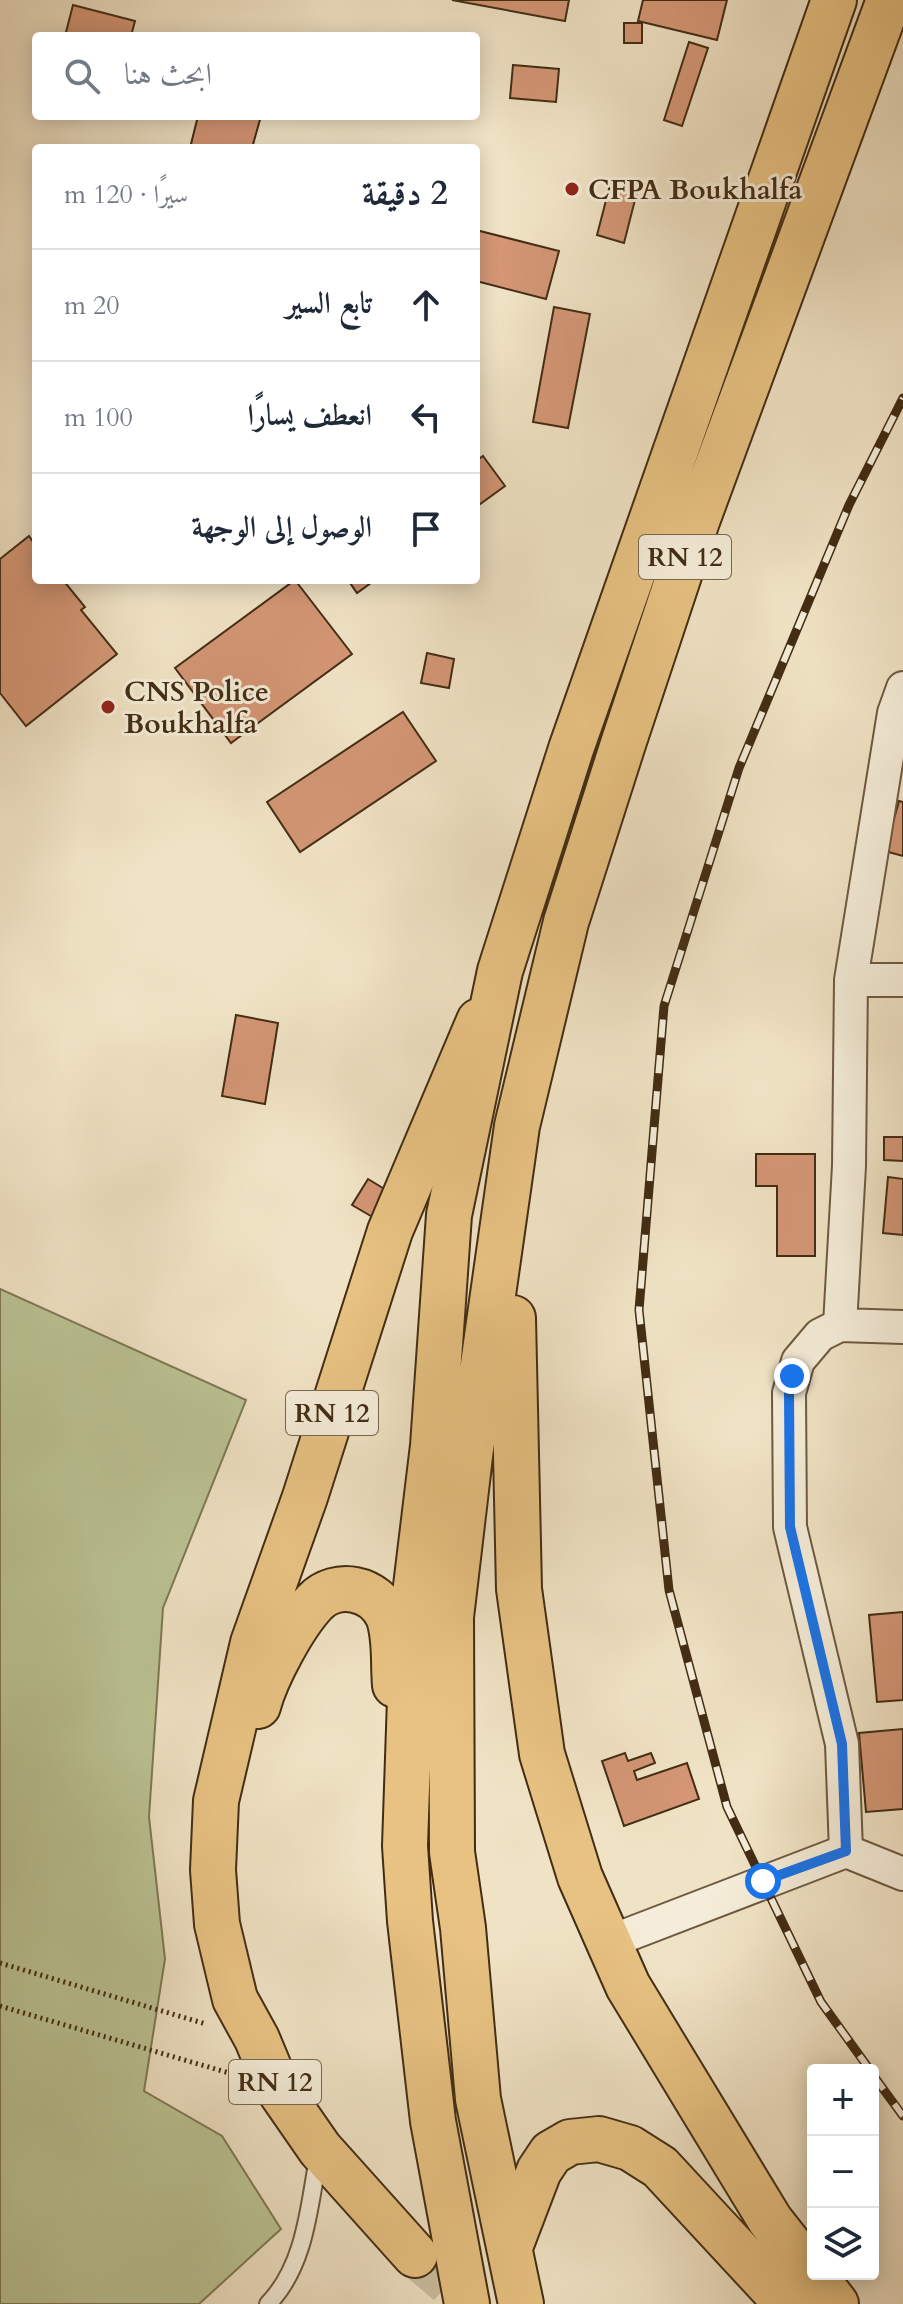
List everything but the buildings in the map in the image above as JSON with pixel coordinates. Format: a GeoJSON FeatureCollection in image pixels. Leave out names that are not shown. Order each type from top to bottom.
{"type":"FeatureCollection","features":[{"type":"Feature","properties":{"kind":"highway","name":"RN 12"},"geometry":{"type":"LineString","coordinates":[[415,2255],[320,2149],[277,2087],[257,2039],[235,1999],[217,1924],[213,1870],[216,1801],[253,1643],[305,1497],[390,1231],[500,971],[576,734],[834,0]]}},
{"type":"Feature","properties":{"kind":"highway","name":"RN 12"},"geometry":{"type":"LineString","coordinates":[[517,1126],[566,922],[623,744],[697,521],[889,0]]}},
{"type":"Feature","properties":{"kind":"highway"},"geometry":{"type":"LineString","coordinates":[[405,1846],[413,1611],[433,1446],[449,1215],[500,971]]}},
{"type":"Feature","properties":{"kind":"highway"},"geometry":{"type":"LineString","coordinates":[[517,1126],[512,1360],[519,1589],[542,1754],[580,1877],[628,1986],[770,2220],[836,2304]]}},
{"type":"Feature","properties":{"kind":"highway"},"geometry":{"type":"LineString","coordinates":[[517,1126],[470,1456],[451,1617],[452,1852],[463,1928],[478,2099],[521,2304]]}},
{"type":"Feature","properties":{"kind":"highway"},"geometry":{"type":"LineString","coordinates":[[213,1870],[263,1689],[287,1643],[315,1602],[332,1591],[352,1589],[371,1596],[379,1602],[389,1620],[410,1921],[433,2121],[467,2304]]}},
{"type":"Feature","properties":{"kind":"highway"},"geometry":{"type":"LineString","coordinates":[[510,2247],[539,2171],[551,2153],[570,2142],[599,2139],[630,2148],[660,2167],[787,2304]]}},
{"type":"Feature","properties":{"kind":"street"},"geometry":{"type":"LineString","coordinates":[[840,1325],[849,1166],[851,980],[894,713],[903,688]]}},
{"type":"Feature","properties":{"kind":"street"},"geometry":{"type":"LineString","coordinates":[[851,980],[903,980]]}},
{"type":"Feature","properties":{"kind":"street"},"geometry":{"type":"LineString","coordinates":[[846,1851],[842,1744],[790,1527],[789,1393],[792,1376],[808,1347],[820,1335],[840,1325],[903,1327]]}},
{"type":"Feature","properties":{"kind":"street"},"geometry":{"type":"LineString","coordinates":[[609,1942],[846,1851],[903,1874]]}},
{"type":"Feature","properties":{"kind":"lane"},"geometry":{"type":"LineString","coordinates":[[268,2304],[291,2272],[303,2237],[320,2149]]}},
{"type":"Feature","properties":{"kind":"path"},"geometry":{"type":"LineString","coordinates":[[0,1963],[257,2039]]}},
{"type":"Feature","properties":{"kind":"path"},"geometry":{"type":"LineString","coordinates":[[0,2006],[277,2087]]}},
{"type":"Feature","properties":{"kind":"green space"},"geometry":{"type":"Polygon","coordinates":[[[0,1289],[246,1400],[163,1608],[149,1817],[165,1959],[144,2091],[222,2136],[281,2229],[199,2304],[0,2304],[0,1289]]]}},
{"type":"Feature","properties":{"kind":"tunnel"},"geometry":{"type":"LineString","coordinates":[[415,2255],[472,2304]]}},
{"type":"Feature","properties":{"kind":"railway"},"geometry":{"type":"LineString","coordinates":[[866,2064],[821,2002],[727,1807],[669,1590],[639,1310],[664,1006],[739,768],[849,505],[903,398]]}},
{"type":"Feature","properties":{"kind":"railway"},"geometry":{"type":"LineString","coordinates":[[879,2083],[903,2116]]}},
{"type":"Feature","properties":{"kind":"place","name":"CFPA Boukhalfa"},"geometry":{"type":"Point","coordinates":[572,189]}},
{"type":"Feature","properties":{"kind":"place","name":"CNS Police Boukhalfa"},"geometry":{"type":"Point","coordinates":[108,707]}},
{"type":"Feature","properties":{"kind":"route"},"geometry":{"type":"LineString","coordinates":[[763,1881],[846,1851],[842,1744],[790,1527],[789,1393],[792,1376]]}}]}
